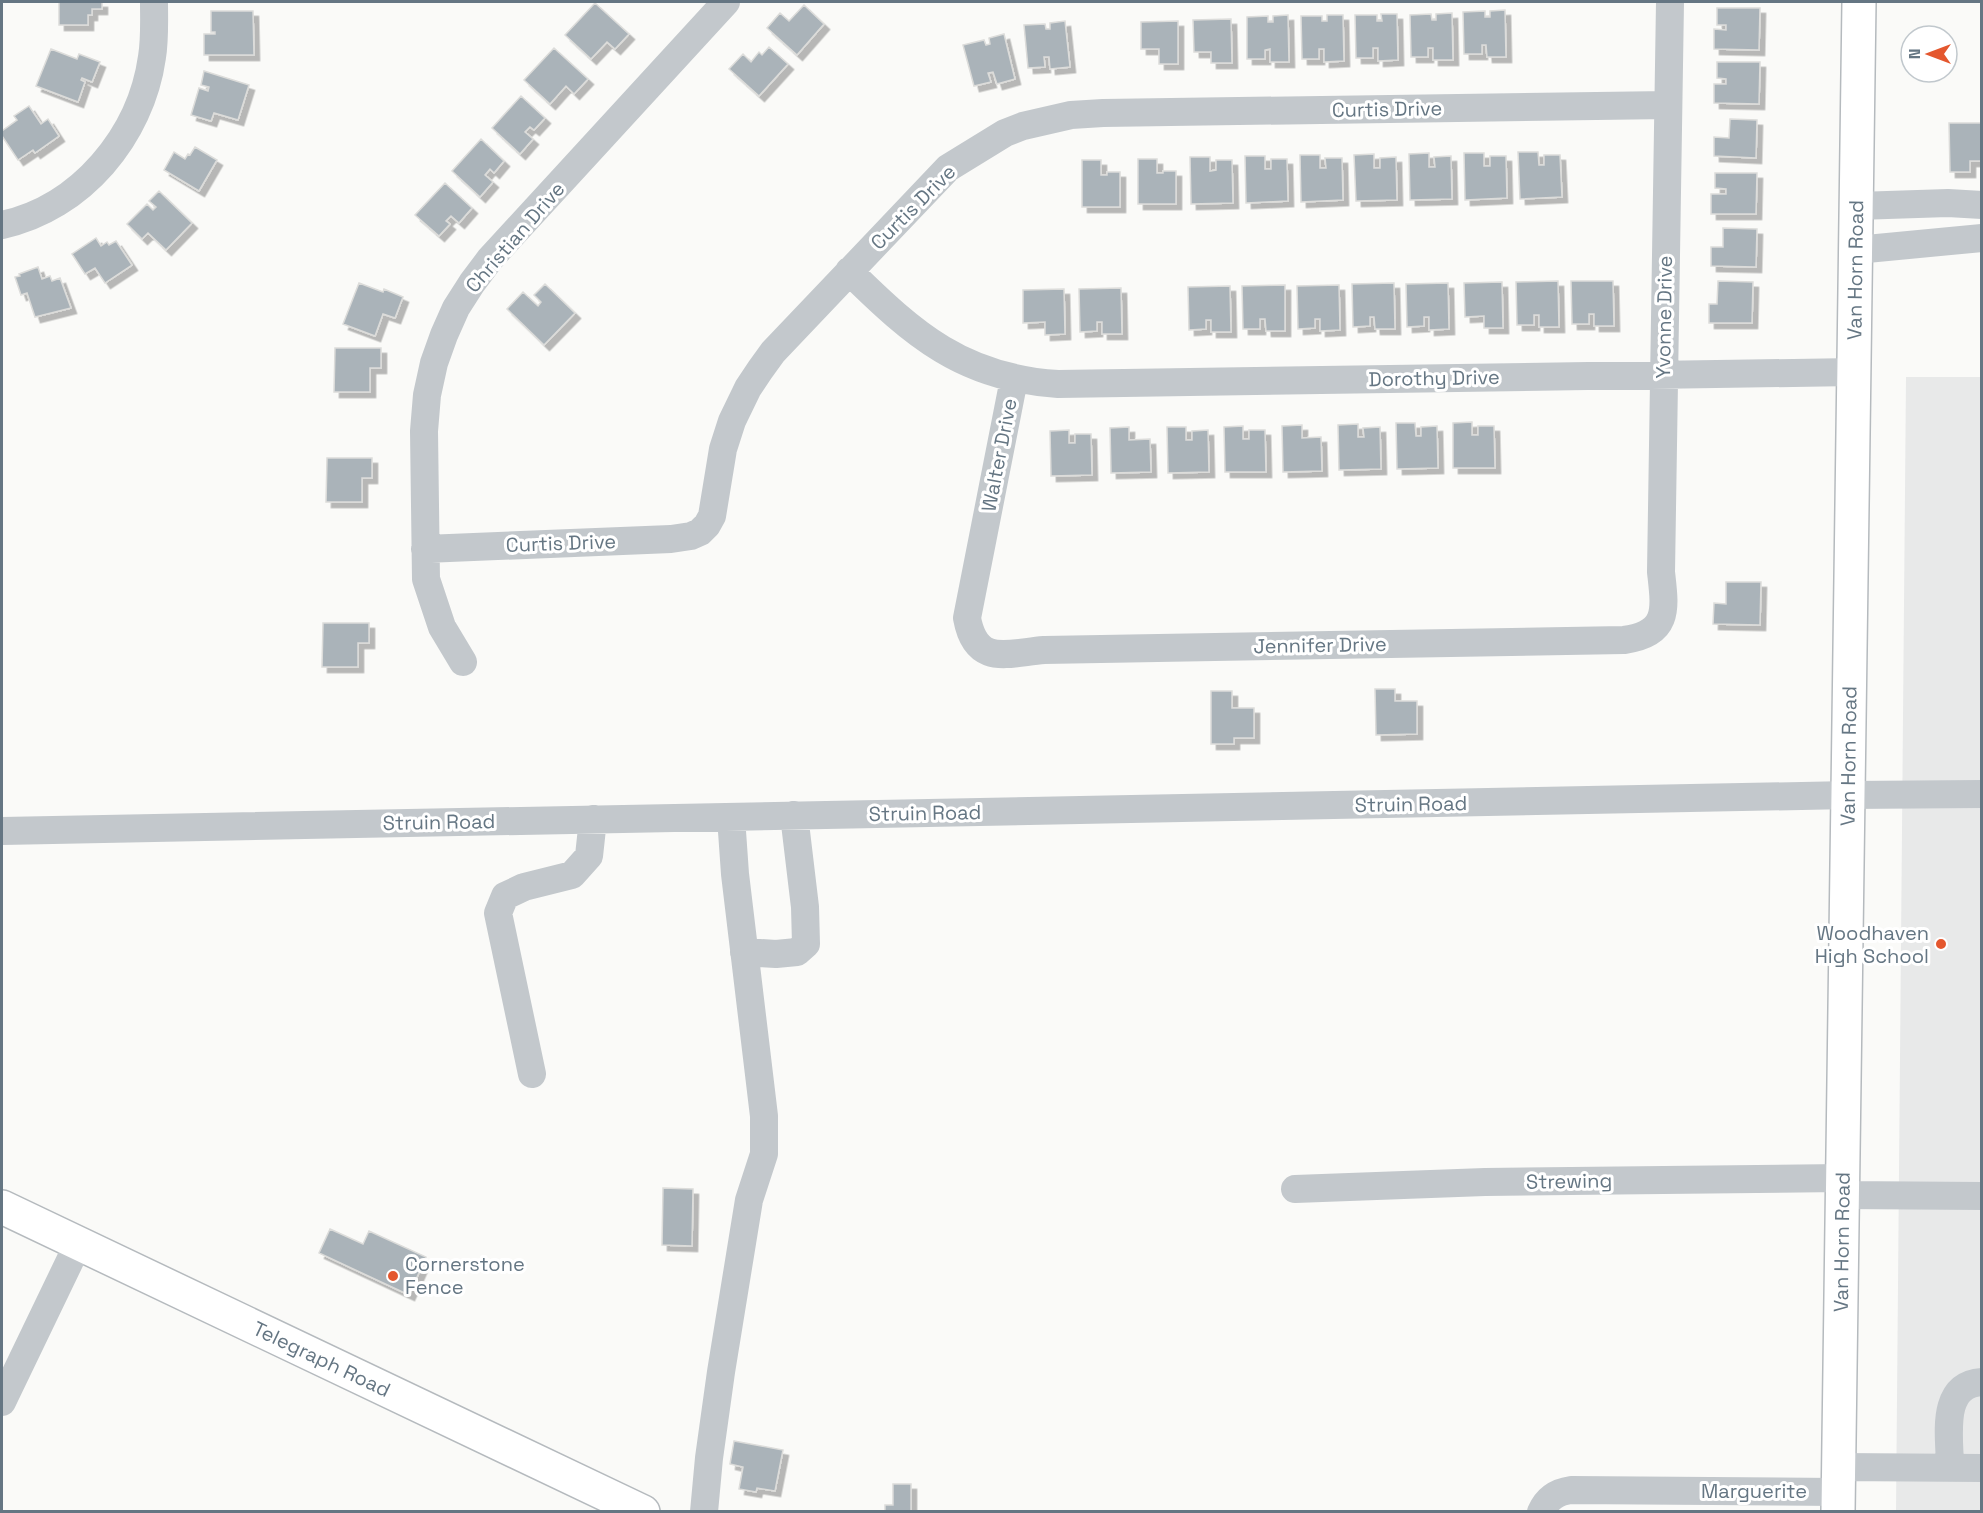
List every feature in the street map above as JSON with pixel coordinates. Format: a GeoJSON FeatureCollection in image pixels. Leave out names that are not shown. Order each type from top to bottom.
{"type":"FeatureCollection","features":[{"type":"Feature","properties":{"kind":"main road","name":"Van Horn Road"},"geometry":{"type":"LineString","coordinates":[[1838,1490],[1859,2]]}},
{"type":"Feature","properties":{"kind":"main road","name":"Telegraph Road"},"geometry":{"type":"LineString","coordinates":[[2,1207],[642,1512]]}},
{"type":"Feature","properties":{"kind":"street"},"geometry":{"type":"LineString","coordinates":[[2,225],[29,216],[61,200],[80,187],[98,171],[120,142],[136,114],[146,85],[152,57],[154,2]]}},
{"type":"Feature","properties":{"kind":"street","name":"Christian Drive"},"geometry":{"type":"LineString","coordinates":[[463,662],[442,627],[426,579],[424,430],[427,394],[434,363],[444,335],[456,308],[490,259],[726,2]]}},
{"type":"Feature","properties":{"kind":"street","name":"Yvonne Drive"},"geometry":{"type":"LineString","coordinates":[[1653,629],[1662,615],[1664,605],[1661,572],[1670,2]]}},
{"type":"Feature","properties":{"kind":"street","name":"Curtis Drive"},"geometry":{"type":"LineString","coordinates":[[425,549],[671,539],[700,532],[712,516],[723,449],[732,421],[748,388],[773,352],[948,168],[1005,133],[1054,118],[1103,113],[1668,105]]}},
{"type":"Feature","properties":{"kind":"street"},"geometry":{"type":"LineString","coordinates":[[1857,206],[1948,203],[1982,205]]}},
{"type":"Feature","properties":{"kind":"street"},"geometry":{"type":"LineString","coordinates":[[1856,250],[1982,238]]}},
{"type":"Feature","properties":{"kind":"street","name":"Walter Drive"},"geometry":{"type":"LineString","coordinates":[[849,271],[893,315],[938,347],[974,366],[1014,379],[968,618],[970,632],[978,644],[986,650]]}},
{"type":"Feature","properties":{"kind":"street","name":"Dorothy Drive"},"geometry":{"type":"LineString","coordinates":[[1014,379],[1058,384],[1854,372]]}},
{"type":"Feature","properties":{"kind":"street","name":"Jennifer Drive"},"geometry":{"type":"LineString","coordinates":[[986,650],[1003,656],[1020,652],[1056,650],[1624,640],[1640,638],[1653,629]]}},
{"type":"Feature","properties":{"kind":"street","name":"Struin Road"},"geometry":{"type":"LineString","coordinates":[[2,831],[1982,794]]}},
{"type":"Feature","properties":{"kind":"street"},"geometry":{"type":"LineString","coordinates":[[744,951],[776,954],[797,952],[806,944],[805,907],[794,815]]}},
{"type":"Feature","properties":{"kind":"street"},"geometry":{"type":"LineString","coordinates":[[704,1512],[721,1372],[743,1233],[749,1200],[764,1154],[764,1116],[735,874],[732,817]]}},
{"type":"Feature","properties":{"kind":"street"},"geometry":{"type":"LineString","coordinates":[[532,1074],[498,913],[505,896],[524,887],[572,875],[590,856],[593,819]]}},
{"type":"Feature","properties":{"kind":"street","name":"Strewing"},"geometry":{"type":"LineString","coordinates":[[1295,1189],[1485,1182],[1842,1186],[1982,1196]]}},
{"type":"Feature","properties":{"kind":"street"},"geometry":{"type":"LineString","coordinates":[[2,1402],[78,1244]]}},
{"type":"Feature","properties":{"kind":"street"},"geometry":{"type":"LineString","coordinates":[[1950,1468],[1950,1410],[1953,1399],[1964,1386],[1982,1382]]}},
{"type":"Feature","properties":{"kind":"street","name":"Marguerite"},"geometry":{"type":"LineString","coordinates":[[1540,1512],[1545,1503],[1554,1496],[1571,1490],[1669,1501],[1838,1490],[1950,1468],[1982,1468]]}},
{"type":"Feature","properties":{"kind":"shaded area","name":"Woodhaven High School"},"geometry":{"type":"Polygon","coordinates":[[[1906,377],[1981,377],[1981,1511],[1896,1512],[1906,377]]]}},
{"type":"Feature","properties":{"kind":"building"},"geometry":{"type":"Polygon","coordinates":[[[59,2],[102,2],[102,9],[92,9],[92,15],[88,15],[88,25],[59,25],[59,2]]]}},
{"type":"Feature","properties":{"kind":"building"},"geometry":{"type":"Polygon","coordinates":[[[595,3],[629,34],[615,49],[607,42],[591,59],[565,35],[595,3]]]}},
{"type":"Feature","properties":{"kind":"building"},"geometry":{"type":"Polygon","coordinates":[[[804,5],[824,24],[797,55],[767,28],[780,13],[789,21],[804,5]]]}},
{"type":"Feature","properties":{"kind":"building"},"geometry":{"type":"Polygon","coordinates":[[[1717,8],[1760,8],[1759,50],[1714,49],[1714,29],[1726,30],[1726,25],[1717,25],[1717,8]]]}},
{"type":"Feature","properties":{"kind":"building"},"geometry":{"type":"Polygon","coordinates":[[[1505,10],[1506,57],[1487,57],[1486,45],[1482,45],[1482,54],[1464,54],[1463,12],[1485,11],[1485,17],[1490,17],[1490,11],[1505,10]]]}},
{"type":"Feature","properties":{"kind":"building"},"geometry":{"type":"Polygon","coordinates":[[[211,11],[253,11],[254,55],[204,55],[204,34],[215,34],[211,32],[211,11]]]}},
{"type":"Feature","properties":{"kind":"building"},"geometry":{"type":"Polygon","coordinates":[[[1452,13],[1453,60],[1433,60],[1433,48],[1428,48],[1428,57],[1411,57],[1410,15],[1431,14],[1432,20],[1436,20],[1436,14],[1452,13]]]}},
{"type":"Feature","properties":{"kind":"building"},"geometry":{"type":"Polygon","coordinates":[[[1381,14],[1397,14],[1398,60],[1378,61],[1378,48],[1373,48],[1373,58],[1356,58],[1355,15],[1377,15],[1377,21],[1382,21],[1381,14]]]}},
{"type":"Feature","properties":{"kind":"building"},"geometry":{"type":"Polygon","coordinates":[[[1288,15],[1289,62],[1270,62],[1270,49],[1265,50],[1265,59],[1247,59],[1247,17],[1268,16],[1268,22],[1273,22],[1273,16],[1288,15]]]}},
{"type":"Feature","properties":{"kind":"building"},"geometry":{"type":"Polygon","coordinates":[[[1327,15],[1343,15],[1344,61],[1324,62],[1324,49],[1319,49],[1319,59],[1302,59],[1301,16],[1322,16],[1322,21],[1327,21],[1327,15]]]}},
{"type":"Feature","properties":{"kind":"building"},"geometry":{"type":"Polygon","coordinates":[[[1231,19],[1232,63],[1211,63],[1211,52],[1194,52],[1193,20],[1231,19]]]}},
{"type":"Feature","properties":{"kind":"building"},"geometry":{"type":"Polygon","coordinates":[[[1065,21],[1070,67],[1050,69],[1049,57],[1044,57],[1045,67],[1028,68],[1024,25],[1045,24],[1046,29],[1050,29],[1050,23],[1065,21]]]}},
{"type":"Feature","properties":{"kind":"building"},"geometry":{"type":"Polygon","coordinates":[[[1178,21],[1178,64],[1159,64],[1159,49],[1141,49],[1141,22],[1178,21]]]}},
{"type":"Feature","properties":{"kind":"building"},"geometry":{"type":"Polygon","coordinates":[[[1004,34],[1015,79],[997,84],[993,72],[988,73],[991,82],[974,86],[963,45],[984,40],[986,45],[990,44],[989,38],[1004,34]]]}},
{"type":"Feature","properties":{"kind":"building"},"geometry":{"type":"Polygon","coordinates":[[[769,47],[788,64],[759,96],[729,69],[743,54],[751,62],[759,52],[762,55],[769,47]]]}},
{"type":"Feature","properties":{"kind":"building"},"geometry":{"type":"Polygon","coordinates":[[[554,48],[588,79],[574,94],[566,86],[550,104],[524,80],[554,48]]]}},
{"type":"Feature","properties":{"kind":"building"},"geometry":{"type":"Polygon","coordinates":[[[51,49],[77,59],[79,54],[100,62],[92,82],[82,78],[81,80],[85,82],[78,102],[36,86],[51,49]]]}},
{"type":"Feature","properties":{"kind":"building"},"geometry":{"type":"Polygon","coordinates":[[[1717,62],[1760,62],[1759,104],[1714,103],[1714,84],[1726,84],[1726,79],[1717,78],[1717,62]]]}},
{"type":"Feature","properties":{"kind":"building"},"geometry":{"type":"Polygon","coordinates":[[[204,71],[249,85],[238,120],[214,113],[211,121],[191,115],[199,88],[208,91],[209,87],[201,85],[204,71]]]}},
{"type":"Feature","properties":{"kind":"building"},"geometry":{"type":"Polygon","coordinates":[[[521,96],[545,118],[534,130],[530,127],[525,132],[533,139],[520,154],[492,128],[521,96]]]}},
{"type":"Feature","properties":{"kind":"building"},"geometry":{"type":"Polygon","coordinates":[[[29,106],[41,124],[48,119],[59,136],[35,153],[33,150],[18,160],[2,136],[2,131],[17,120],[14,116],[29,106]]]}},
{"type":"Feature","properties":{"kind":"building"},"geometry":{"type":"Polygon","coordinates":[[[1730,119],[1757,120],[1756,158],[1714,156],[1714,137],[1729,138],[1730,119]]]}},
{"type":"Feature","properties":{"kind":"building"},"geometry":{"type":"Polygon","coordinates":[[[1949,123],[1982,123],[1982,161],[1970,161],[1970,172],[1950,172],[1949,123]]]}},
{"type":"Feature","properties":{"kind":"building"},"geometry":{"type":"Polygon","coordinates":[[[481,139],[504,161],[494,173],[490,169],[485,175],[493,182],[480,197],[452,171],[481,139]]]}},
{"type":"Feature","properties":{"kind":"building"},"geometry":{"type":"Polygon","coordinates":[[[195,147],[217,160],[199,191],[164,170],[174,152],[185,159],[195,147]]]}},
{"type":"Feature","properties":{"kind":"building"},"geometry":{"type":"Polygon","coordinates":[[[1518,152],[1538,152],[1539,165],[1544,165],[1544,155],[1560,155],[1562,197],[1520,199],[1518,152]]]}},
{"type":"Feature","properties":{"kind":"building"},"geometry":{"type":"Polygon","coordinates":[[[1429,153],[1429,167],[1435,167],[1434,157],[1451,156],[1452,199],[1410,200],[1409,154],[1429,153]]]}},
{"type":"Feature","properties":{"kind":"building"},"geometry":{"type":"Polygon","coordinates":[[[1464,153],[1484,153],[1484,166],[1490,166],[1490,156],[1506,156],[1507,198],[1465,200],[1464,153]]]}},
{"type":"Feature","properties":{"kind":"building"},"geometry":{"type":"Polygon","coordinates":[[[1374,154],[1374,168],[1380,168],[1380,158],[1396,157],[1397,200],[1356,201],[1354,155],[1374,154]]]}},
{"type":"Feature","properties":{"kind":"building"},"geometry":{"type":"Polygon","coordinates":[[[1300,155],[1320,155],[1320,168],[1326,168],[1325,158],[1342,158],[1343,200],[1301,202],[1300,155]]]}},
{"type":"Feature","properties":{"kind":"building"},"geometry":{"type":"Polygon","coordinates":[[[1245,156],[1265,156],[1265,169],[1271,169],[1271,159],[1287,159],[1288,201],[1246,203],[1245,156]]]}},
{"type":"Feature","properties":{"kind":"building"},"geometry":{"type":"Polygon","coordinates":[[[1190,157],[1210,157],[1210,171],[1216,170],[1216,160],[1232,160],[1233,203],[1191,204],[1190,157]]]}},
{"type":"Feature","properties":{"kind":"building"},"geometry":{"type":"Polygon","coordinates":[[[1138,159],[1157,159],[1157,173],[1176,171],[1176,204],[1138,204],[1138,159]]]}},
{"type":"Feature","properties":{"kind":"building"},"geometry":{"type":"Polygon","coordinates":[[[1082,160],[1101,160],[1101,175],[1107,175],[1107,172],[1120,172],[1120,207],[1082,207],[1082,160]]]}},
{"type":"Feature","properties":{"kind":"building"},"geometry":{"type":"Polygon","coordinates":[[[1715,173],[1757,173],[1756,214],[1711,214],[1711,194],[1726,194],[1726,189],[1715,188],[1715,173]]]}},
{"type":"Feature","properties":{"kind":"building"},"geometry":{"type":"Polygon","coordinates":[[[445,183],[472,208],[459,223],[451,216],[446,221],[450,224],[439,236],[415,215],[445,183]]]}},
{"type":"Feature","properties":{"kind":"building"},"geometry":{"type":"Polygon","coordinates":[[[159,191],[192,223],[166,250],[148,233],[142,239],[127,224],[147,204],[153,210],[156,207],[149,201],[159,191]]]}},
{"type":"Feature","properties":{"kind":"building"},"geometry":{"type":"Polygon","coordinates":[[[1723,228],[1757,229],[1756,267],[1711,266],[1711,247],[1723,247],[1723,228]]]}},
{"type":"Feature","properties":{"kind":"building"},"geometry":{"type":"Polygon","coordinates":[[[96,238],[101,246],[107,242],[109,245],[116,241],[132,265],[105,283],[95,268],[85,274],[72,254],[96,238]]]}},
{"type":"Feature","properties":{"kind":"building"},"geometry":{"type":"Polygon","coordinates":[[[38,267],[42,279],[50,276],[52,281],[60,278],[71,308],[35,317],[27,293],[21,295],[15,277],[38,267]]]}},
{"type":"Feature","properties":{"kind":"building"},"geometry":{"type":"Polygon","coordinates":[[[1558,281],[1559,327],[1539,327],[1539,315],[1534,315],[1534,325],[1517,325],[1516,282],[1558,281]]]}},
{"type":"Feature","properties":{"kind":"building"},"geometry":{"type":"Polygon","coordinates":[[[1571,281],[1613,281],[1614,326],[1594,326],[1594,314],[1589,314],[1589,324],[1572,324],[1571,281]]]}},
{"type":"Feature","properties":{"kind":"building"},"geometry":{"type":"Polygon","coordinates":[[[1718,281],[1753,282],[1752,323],[1709,323],[1709,304],[1717,304],[1718,281]]]}},
{"type":"Feature","properties":{"kind":"building"},"geometry":{"type":"Polygon","coordinates":[[[1502,282],[1503,328],[1484,328],[1484,316],[1465,317],[1464,283],[1502,282]]]}},
{"type":"Feature","properties":{"kind":"building"},"geometry":{"type":"Polygon","coordinates":[[[359,283],[383,292],[384,289],[403,297],[395,318],[383,314],[375,336],[343,324],[359,283]]]}},
{"type":"Feature","properties":{"kind":"building"},"geometry":{"type":"Polygon","coordinates":[[[1394,283],[1395,329],[1375,329],[1374,317],[1370,317],[1370,326],[1353,327],[1352,284],[1394,283]]]}},
{"type":"Feature","properties":{"kind":"building"},"geometry":{"type":"Polygon","coordinates":[[[1448,283],[1449,329],[1429,330],[1429,317],[1424,317],[1424,326],[1407,327],[1406,284],[1448,283]]]}},
{"type":"Feature","properties":{"kind":"building"},"geometry":{"type":"Polygon","coordinates":[[[545,284],[575,313],[544,345],[507,309],[523,292],[538,306],[541,302],[534,295],[545,284]]]}},
{"type":"Feature","properties":{"kind":"building"},"geometry":{"type":"Polygon","coordinates":[[[1285,285],[1285,331],[1266,331],[1265,319],[1260,319],[1260,329],[1243,329],[1242,286],[1285,285]]]}},
{"type":"Feature","properties":{"kind":"building"},"geometry":{"type":"Polygon","coordinates":[[[1339,285],[1340,330],[1320,331],[1320,319],[1315,319],[1315,328],[1298,329],[1297,286],[1339,285]]]}},
{"type":"Feature","properties":{"kind":"building"},"geometry":{"type":"Polygon","coordinates":[[[1230,286],[1231,332],[1211,332],[1211,320],[1206,320],[1206,329],[1189,330],[1188,287],[1230,286]]]}},
{"type":"Feature","properties":{"kind":"building"},"geometry":{"type":"Polygon","coordinates":[[[1121,288],[1122,334],[1102,334],[1102,322],[1097,322],[1097,331],[1080,332],[1079,289],[1121,288]]]}},
{"type":"Feature","properties":{"kind":"building"},"geometry":{"type":"Polygon","coordinates":[[[1064,289],[1065,334],[1045,335],[1045,322],[1023,323],[1023,290],[1064,289]]]}},
{"type":"Feature","properties":{"kind":"building"},"geometry":{"type":"Polygon","coordinates":[[[335,348],[381,348],[381,368],[370,368],[370,392],[334,392],[335,348]]]}},
{"type":"Feature","properties":{"kind":"building"},"geometry":{"type":"Polygon","coordinates":[[[1472,422],[1472,435],[1478,435],[1478,426],[1494,426],[1495,468],[1453,468],[1453,423],[1472,422]]]}},
{"type":"Feature","properties":{"kind":"building"},"geometry":{"type":"Polygon","coordinates":[[[1396,423],[1415,423],[1416,436],[1421,436],[1421,427],[1437,426],[1438,468],[1397,469],[1396,423]]]}},
{"type":"Feature","properties":{"kind":"building"},"geometry":{"type":"Polygon","coordinates":[[[1358,424],[1358,437],[1364,437],[1363,428],[1380,427],[1381,469],[1339,470],[1338,425],[1358,424]]]}},
{"type":"Feature","properties":{"kind":"building"},"geometry":{"type":"Polygon","coordinates":[[[1302,425],[1302,438],[1321,437],[1322,471],[1283,472],[1282,426],[1302,425]]]}},
{"type":"Feature","properties":{"kind":"building"},"geometry":{"type":"Polygon","coordinates":[[[1243,426],[1243,439],[1249,439],[1249,430],[1265,430],[1266,472],[1225,472],[1224,427],[1243,426]]]}},
{"type":"Feature","properties":{"kind":"building"},"geometry":{"type":"Polygon","coordinates":[[[1129,427],[1129,440],[1150,439],[1151,472],[1111,473],[1110,428],[1129,427]]]}},
{"type":"Feature","properties":{"kind":"building"},"geometry":{"type":"Polygon","coordinates":[[[1167,427],[1186,427],[1186,440],[1192,440],[1192,431],[1208,430],[1209,472],[1168,473],[1167,427]]]}},
{"type":"Feature","properties":{"kind":"building"},"geometry":{"type":"Polygon","coordinates":[[[1069,430],[1069,443],[1075,443],[1075,434],[1091,434],[1092,475],[1051,476],[1050,431],[1069,430]]]}},
{"type":"Feature","properties":{"kind":"building"},"geometry":{"type":"Polygon","coordinates":[[[327,458],[372,458],[372,478],[362,478],[362,502],[326,502],[327,458]]]}},
{"type":"Feature","properties":{"kind":"building"},"geometry":{"type":"Polygon","coordinates":[[[1726,582],[1761,582],[1760,625],[1713,624],[1714,603],[1726,604],[1726,582]]]}},
{"type":"Feature","properties":{"kind":"building"},"geometry":{"type":"Polygon","coordinates":[[[323,623],[369,623],[369,643],[358,643],[358,667],[322,667],[323,623]]]}},
{"type":"Feature","properties":{"kind":"building"},"geometry":{"type":"Polygon","coordinates":[[[1375,689],[1395,689],[1395,701],[1417,701],[1417,734],[1376,735],[1375,689]]]}},
{"type":"Feature","properties":{"kind":"building"},"geometry":{"type":"Polygon","coordinates":[[[1211,691],[1232,691],[1232,708],[1254,708],[1254,738],[1234,738],[1234,744],[1211,744],[1211,691]]]}},
{"type":"Feature","properties":{"kind":"building"},"geometry":{"type":"Polygon","coordinates":[[[663,1188],[693,1189],[692,1246],[662,1245],[663,1188]]]}},
{"type":"Feature","properties":{"kind":"building","name":"Cornerstone Fence"},"geometry":{"type":"Polygon","coordinates":[[[330,1229],[363,1244],[369,1231],[426,1257],[409,1295],[319,1253],[330,1229]]]}},
{"type":"Feature","properties":{"kind":"building"},"geometry":{"type":"Polygon","coordinates":[[[734,1441],[783,1450],[775,1491],[757,1488],[756,1492],[739,1489],[743,1467],[730,1464],[734,1441]]]}},
{"type":"Feature","properties":{"kind":"building"},"geometry":{"type":"Polygon","coordinates":[[[893,1484],[911,1484],[911,1512],[885,1512],[885,1505],[893,1505],[893,1484]]]}},
{"type":"Feature","properties":{"kind":"place","name":"Woodhaven High School"},"geometry":{"type":"Point","coordinates":[1941,944]}},
{"type":"Feature","properties":{"kind":"place","name":"Cornerstone Fence"},"geometry":{"type":"Point","coordinates":[393,1276]}}]}
